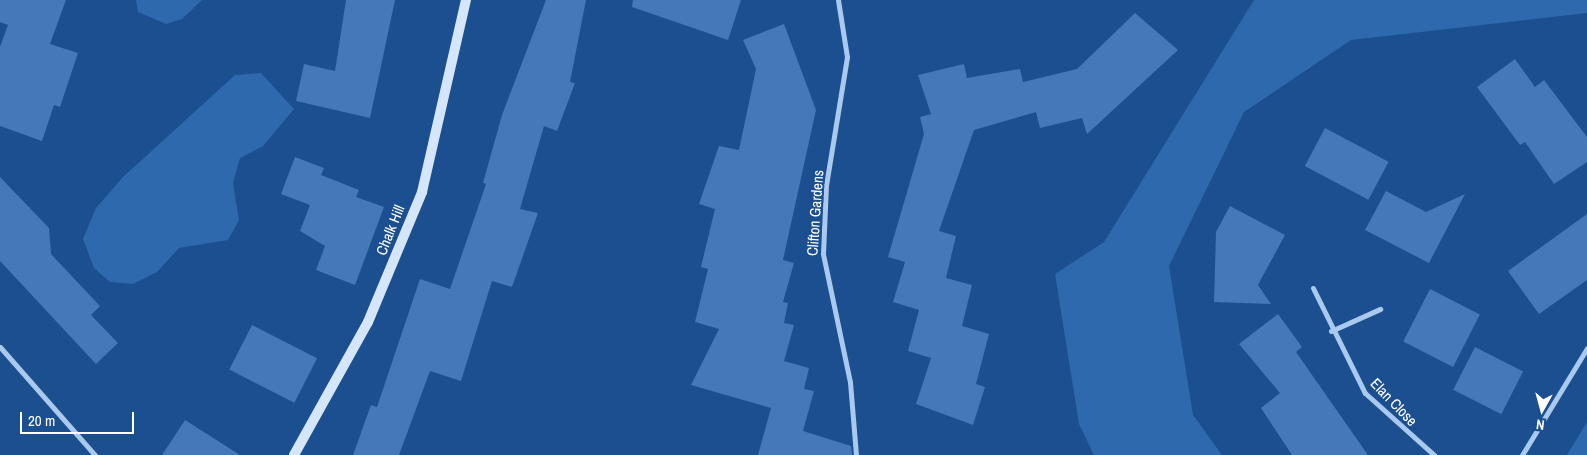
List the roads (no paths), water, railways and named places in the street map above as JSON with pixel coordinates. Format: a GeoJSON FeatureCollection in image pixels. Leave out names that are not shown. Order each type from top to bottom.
{"type":"FeatureCollection","features":[{"type":"Feature","properties":{"kind":"street","name":"Chalk Hill"},"geometry":{"type":"LineString","coordinates":[[294,455],[368,322],[422,192],[466,0]]}},
{"type":"Feature","properties":{"kind":"street","name":"Clifton Gardens"},"geometry":{"type":"LineString","coordinates":[[838,0],[847,57],[826,185],[823,254],[850,382],[856,455]]}},
{"type":"Feature","properties":{"kind":"street","name":"Elan Close"},"geometry":{"type":"LineString","coordinates":[[1313,288],[1332,331],[1365,393],[1434,455]]}},
{"type":"Feature","properties":{"kind":"street"},"geometry":{"type":"LineString","coordinates":[[1332,331],[1380,309]]}},
{"type":"Feature","properties":{"kind":"street"},"geometry":{"type":"LineString","coordinates":[[0,347],[95,455]]}},
{"type":"Feature","properties":{"kind":"street"},"geometry":{"type":"LineString","coordinates":[[1522,455],[1587,348]]}}]}
